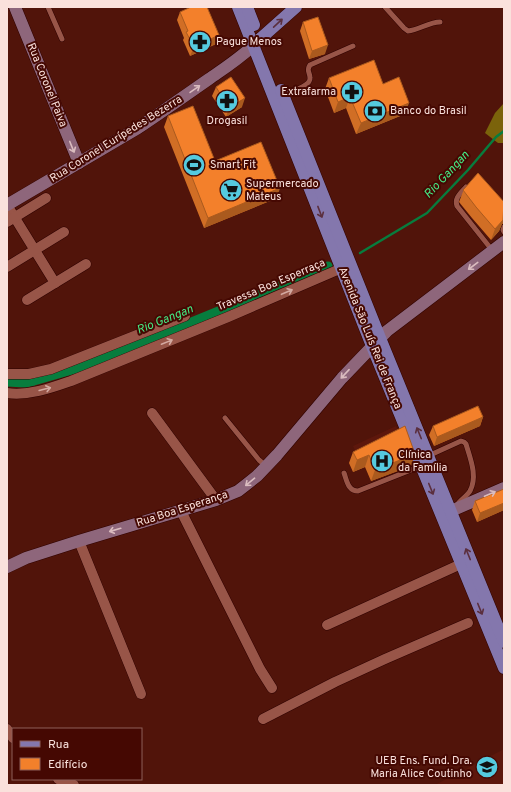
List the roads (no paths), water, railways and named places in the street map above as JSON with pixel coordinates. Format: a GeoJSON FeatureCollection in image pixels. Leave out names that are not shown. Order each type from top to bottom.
{"type":"FeatureCollection","features":[{"type":"Feature","properties":{"kind":"main road","name":"Rua Coronel Paiva"},"geometry":{"type":"LineString","coordinates":[[15,7],[79,163]]}},
{"type":"Feature","properties":{"kind":"main road","name":"Avenida São Luís Rei de França"},"geometry":{"type":"LineString","coordinates":[[238,7],[282,95],[376,342],[425,461],[461,564],[504,668]]}},
{"type":"Feature","properties":{"kind":"main road","name":"Avenida São Luís Rei de França"},"geometry":{"type":"LineString","coordinates":[[247,7],[257,43],[342,268],[376,342]]}},
{"type":"Feature","properties":{"kind":"main road"},"geometry":{"type":"LineString","coordinates":[[257,43],[296,7]]}},
{"type":"Feature","properties":{"kind":"main road","name":"Rua Coronel Eurípedes Bezerra"},"geometry":{"type":"LineString","coordinates":[[7,205],[138,128],[230,64],[257,43]]}},
{"type":"Feature","properties":{"kind":"main road","name":"Rua Boa Esperança"},"geometry":{"type":"LineString","coordinates":[[7,567],[26,558],[79,541],[216,500],[238,490],[247,484],[266,466],[294,436],[342,378],[387,331],[504,242]]}},
{"type":"Feature","properties":{"kind":"main road","name":"Avenida São Luís Rei de França"},"geometry":{"type":"LineString","coordinates":[[425,461],[452,510],[504,642]]}},
{"type":"Feature","properties":{"kind":"main road"},"geometry":{"type":"LineString","coordinates":[[452,510],[504,488]]}},
{"type":"Feature","properties":{"kind":"street"},"geometry":{"type":"LineString","coordinates":[[11,219],[46,198]]}},
{"type":"Feature","properties":{"kind":"street"},"geometry":{"type":"LineString","coordinates":[[7,205],[11,219],[35,250],[55,283]]}},
{"type":"Feature","properties":{"kind":"street"},"geometry":{"type":"LineString","coordinates":[[7,267],[64,232]]}},
{"type":"Feature","properties":{"kind":"street"},"geometry":{"type":"LineString","coordinates":[[26,300],[86,264]]}},
{"type":"Feature","properties":{"kind":"street","name":"Travessa Boa Esperraça"},"geometry":{"type":"LineString","coordinates":[[7,393],[23,394],[34,392],[71,381],[250,308],[342,268]]}},
{"type":"Feature","properties":{"kind":"street"},"geometry":{"type":"LineString","coordinates":[[7,374],[29,374],[50,369],[185,316]]}},
{"type":"Feature","properties":{"kind":"street"},"geometry":{"type":"LineString","coordinates":[[152,412],[216,500]]}},
{"type":"Feature","properties":{"kind":"street"},"geometry":{"type":"LineString","coordinates":[[181,511],[260,669],[272,688]]}},
{"type":"Feature","properties":{"kind":"street"},"geometry":{"type":"LineString","coordinates":[[79,541],[141,694]]}},
{"type":"Feature","properties":{"kind":"street"},"geometry":{"type":"LineString","coordinates":[[327,625],[461,564]]}},
{"type":"Feature","properties":{"kind":"street"},"geometry":{"type":"LineString","coordinates":[[263,720],[335,682],[468,623]]}},
{"type":"Feature","properties":{"kind":"street"},"geometry":{"type":"LineString","coordinates":[[61,780],[74,785]]}},
{"type":"Feature","properties":{"kind":"lane"},"geometry":{"type":"LineString","coordinates":[[48,7],[62,39]]}},
{"type":"Feature","properties":{"kind":"lane"},"geometry":{"type":"LineString","coordinates":[[385,7],[408,31],[414,31],[432,23],[440,22]]}},
{"type":"Feature","properties":{"kind":"lane"},"geometry":{"type":"LineString","coordinates":[[282,95],[309,83],[310,79],[308,68],[310,65],[353,46]]}},
{"type":"Feature","properties":{"kind":"lane"},"geometry":{"type":"LineString","coordinates":[[468,185],[456,198],[455,202],[493,251]]}},
{"type":"Feature","properties":{"kind":"lane"},"geometry":{"type":"LineString","coordinates":[[504,227],[504,232]]}},
{"type":"Feature","properties":{"kind":"lane"},"geometry":{"type":"LineString","coordinates":[[225,418],[266,466]]}},
{"type":"Feature","properties":{"kind":"lane"},"geometry":{"type":"LineString","coordinates":[[344,473],[350,488],[354,491],[358,491],[425,461],[461,442],[464,442],[466,444],[473,470],[473,483],[469,492],[452,510]]}},
{"type":"Feature","properties":{"kind":"waterway","name":"Rio Gangan"},"geometry":{"type":"LineString","coordinates":[[360,253],[427,213],[468,170],[496,137],[504,131]]}},
{"type":"Feature","properties":{"kind":"waterway","name":"Rio Gangan"},"geometry":{"type":"LineString","coordinates":[[7,382],[25,383],[79,368],[328,266]]}},
{"type":"Feature","properties":{"kind":"place","name":"Pague Menos"},"geometry":{"type":"Point","coordinates":[200,42]}},
{"type":"Feature","properties":{"kind":"place","name":"Extrafarma"},"geometry":{"type":"Point","coordinates":[352,92]}},
{"type":"Feature","properties":{"kind":"place","name":"Drogasil"},"geometry":{"type":"Point","coordinates":[227,101]}},
{"type":"Feature","properties":{"kind":"place","name":"Banco do Brasil"},"geometry":{"type":"Point","coordinates":[375,111]}},
{"type":"Feature","properties":{"kind":"place","name":"Smart Fit"},"geometry":{"type":"Point","coordinates":[194,165]}},
{"type":"Feature","properties":{"kind":"place","name":"Supermercado Mateus"},"geometry":{"type":"Point","coordinates":[231,190]}},
{"type":"Feature","properties":{"kind":"place","name":"Clínica da Família"},"geometry":{"type":"Point","coordinates":[382,461]}},
{"type":"Feature","properties":{"kind":"place","name":"UEB Ens. Fund. Dra. Maria Alice Coutinho"},"geometry":{"type":"Point","coordinates":[487,767]}}]}
